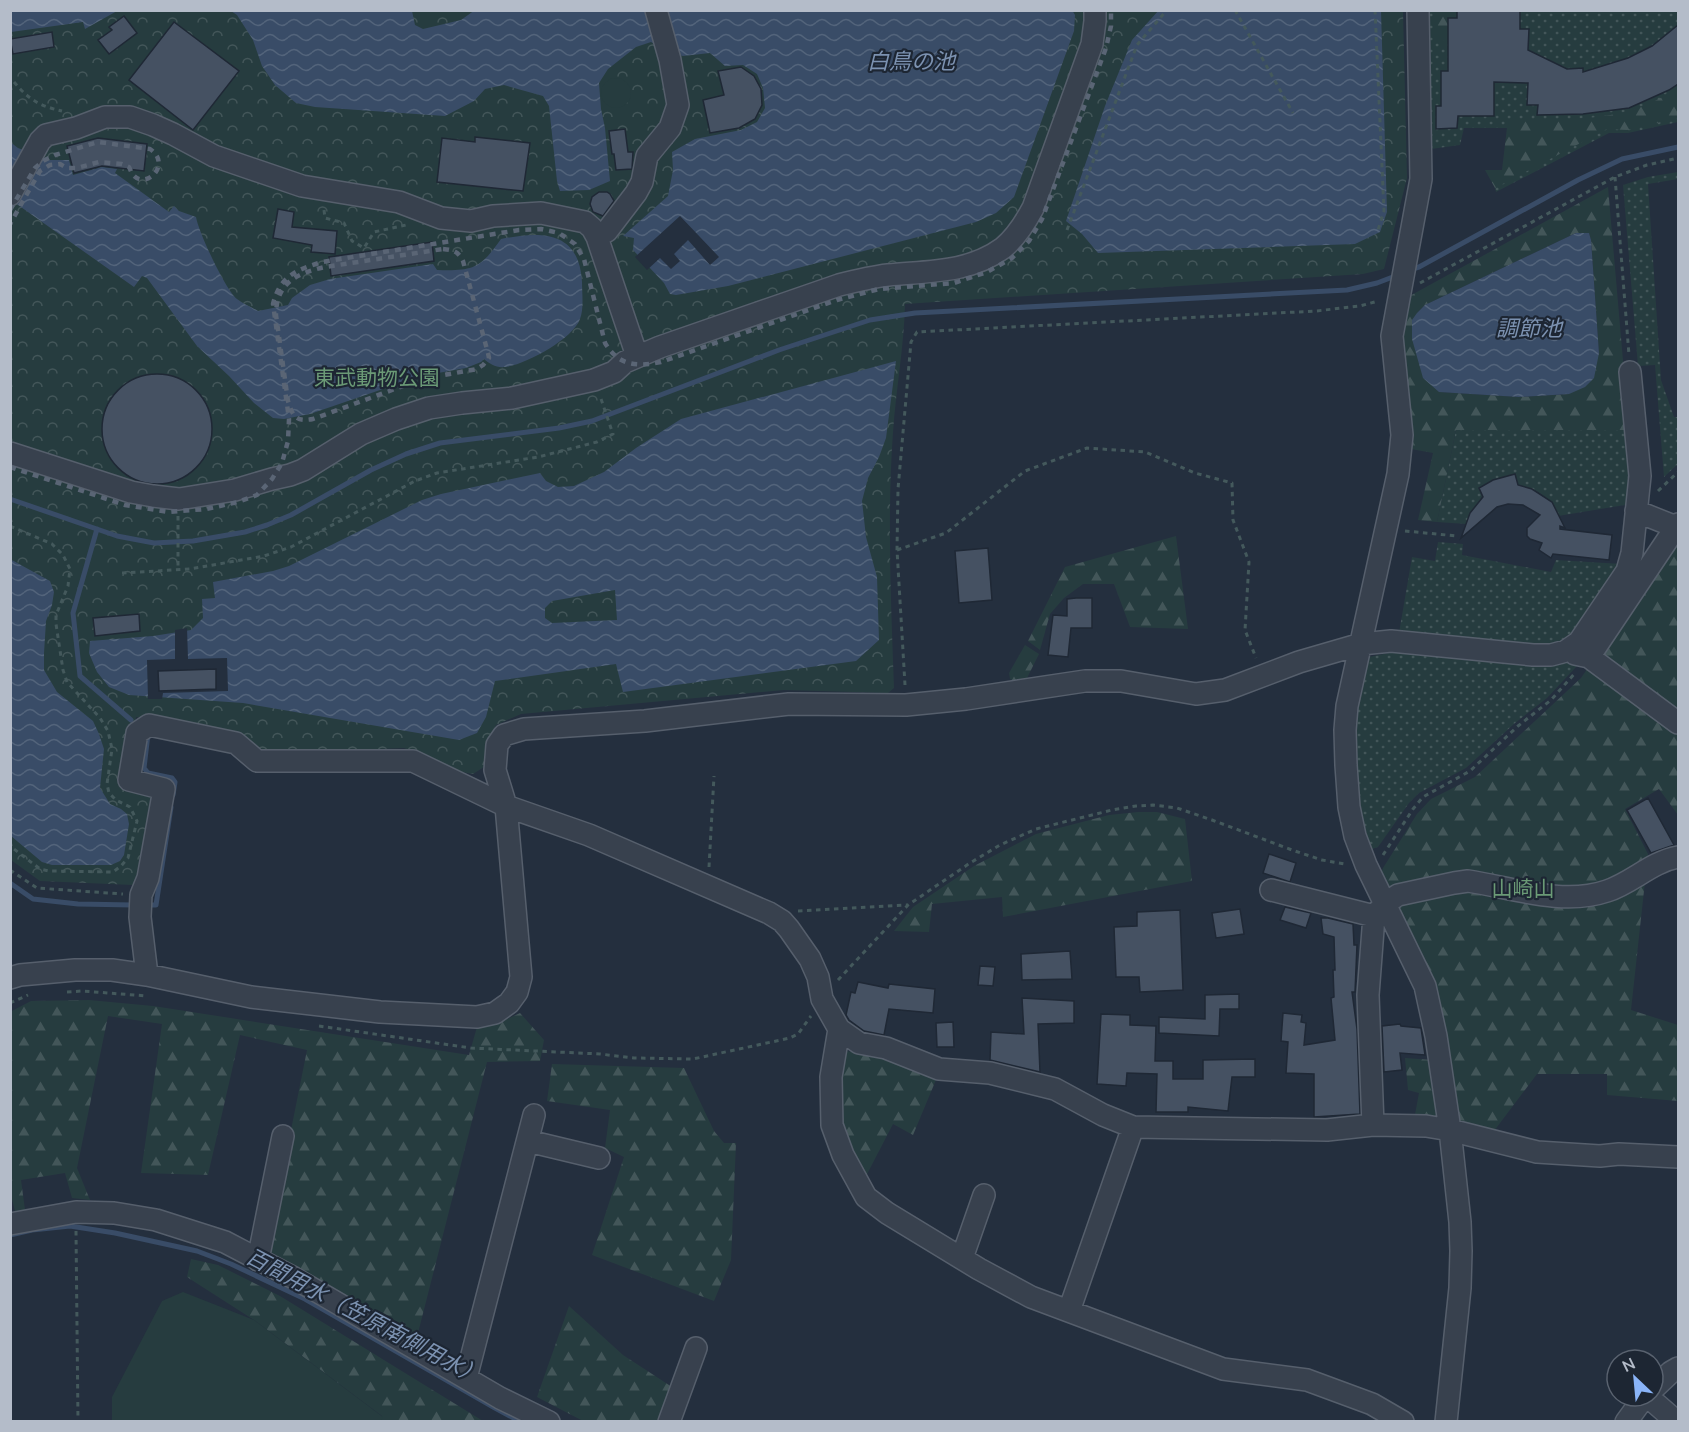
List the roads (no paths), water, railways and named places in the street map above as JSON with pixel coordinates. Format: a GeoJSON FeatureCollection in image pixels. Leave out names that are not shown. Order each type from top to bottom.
{"type":"FeatureCollection","features":[{"type":"Feature","properties":{"kind":"street"},"geometry":{"type":"LineString","coordinates":[[597,237],[607,231],[636,193],[642,182],[647,156],[669,128],[678,105],[670,60],[656,10]]}},
{"type":"Feature","properties":{"kind":"street"},"geometry":{"type":"LineString","coordinates":[[10,453],[131,492],[179,499],[235,490],[303,470],[361,434],[429,408],[512,398],[594,380],[614,372],[625,362],[637,356],[839,285],[866,278],[961,268],[980,261],[1002,248],[1020,231],[1034,208],[1092,44],[1095,10]]}},
{"type":"Feature","properties":{"kind":"street"},"geometry":{"type":"LineString","coordinates":[[1418,10],[1422,178],[1392,336],[1402,435],[1398,474],[1347,706],[1345,742],[1349,807],[1355,836],[1370,873],[1380,910],[1425,986],[1436,1036],[1450,1130],[1461,1251],[1460,1288],[1446,1422]]}},
{"type":"Feature","properties":{"kind":"street"},"geometry":{"type":"LineString","coordinates":[[10,195],[40,141],[46,135],[76,128],[105,117],[130,117],[163,129],[214,156],[302,186],[399,202],[441,218],[471,222],[493,216],[541,213],[585,222],[597,237],[637,356]]}},
{"type":"Feature","properties":{"kind":"street"},"geometry":{"type":"LineString","coordinates":[[10,978],[75,970],[112,970],[149,986],[380,1012],[477,1017],[495,1013],[509,1003],[517,992],[521,977],[506,806],[495,770],[497,745],[504,735],[524,729],[645,721],[789,704],[906,705],[966,699],[1085,681],[1121,681],[1196,694],[1225,690],[1299,662],[1361,644],[1391,642],[1533,655],[1551,655],[1566,651],[1579,642],[1627,571],[1632,553],[1640,476],[1630,372]]}},
{"type":"Feature","properties":{"kind":"street"},"geometry":{"type":"LineString","coordinates":[[1589,657],[1677,525],[1636,511]]}},
{"type":"Feature","properties":{"kind":"street"},"geometry":{"type":"LineString","coordinates":[[1566,651],[1589,657],[1678,723]]}},
{"type":"Feature","properties":{"kind":"street"},"geometry":{"type":"LineString","coordinates":[[149,986],[140,917],[141,895],[148,878],[164,789],[129,780],[137,733],[149,725],[236,743],[257,761],[413,761],[506,806],[589,835],[769,913],[782,921],[810,960],[818,977],[822,999],[839,1029],[859,1043],[886,1048],[939,1069],[990,1073],[1054,1089],[1102,1115],[1133,1127],[1327,1130],[1373,1125],[1426,1126],[1537,1152],[1678,1157]]}},
{"type":"Feature","properties":{"kind":"street"},"geometry":{"type":"LineString","coordinates":[[1373,1125],[1368,994],[1380,910],[1398,895],[1468,881],[1557,896],[1594,895],[1610,891],[1654,865],[1678,857]]}},
{"type":"Feature","properties":{"kind":"street"},"geometry":{"type":"LineString","coordinates":[[1270,890],[1380,910]]}},
{"type":"Feature","properties":{"kind":"street"},"geometry":{"type":"LineString","coordinates":[[839,1029],[831,1077],[832,1125],[843,1155],[866,1197],[887,1213],[1031,1297],[1223,1369],[1307,1380],[1372,1404],[1403,1422]]}},
{"type":"Feature","properties":{"kind":"street"},"geometry":{"type":"LineString","coordinates":[[466,1378],[534,1115]]}},
{"type":"Feature","properties":{"kind":"street"},"geometry":{"type":"LineString","coordinates":[[1069,1311],[1133,1127]]}},
{"type":"Feature","properties":{"kind":"street"},"geometry":{"type":"LineString","coordinates":[[258,1260],[283,1136]]}},
{"type":"Feature","properties":{"kind":"street"},"geometry":{"type":"LineString","coordinates":[[528,1141],[599,1158]]}},
{"type":"Feature","properties":{"kind":"street"},"geometry":{"type":"LineString","coordinates":[[962,1258],[984,1195]]}},
{"type":"Feature","properties":{"kind":"street"},"geometry":{"type":"LineString","coordinates":[[10,1224],[76,1212],[114,1213],[156,1220],[225,1242],[294,1278],[500,1398],[549,1422]]}},
{"type":"Feature","properties":{"kind":"street"},"geometry":{"type":"LineString","coordinates":[[669,1422],[696,1348]]}},
{"type":"Feature","properties":{"kind":"street"},"geometry":{"type":"LineString","coordinates":[[1665,1379],[1678,1368]]}},
{"type":"Feature","properties":{"kind":"street"},"geometry":{"type":"LineString","coordinates":[[1626,1422],[1637,1408]]}},
{"type":"Feature","properties":{"kind":"street"},"geometry":{"type":"LineString","coordinates":[[1660,1408],[1677,1422]]}},
{"type":"Feature","properties":{"kind":"water","name":"白鳥の池"},"geometry":{"type":"Polygon","coordinates":[[[475,10],[1072,10],[1075,15],[1074,31],[1014,197],[996,213],[976,222],[728,286],[676,295],[670,294],[664,283],[633,250],[634,238],[623,236],[668,196],[673,170],[672,152],[695,139],[741,130],[757,122],[765,108],[763,88],[757,74],[743,65],[725,66],[710,53],[683,56],[671,53],[651,42],[636,47],[608,69],[599,83],[610,181],[589,190],[560,191],[549,106],[543,96],[504,85],[485,89],[474,101],[445,116],[315,107],[296,103],[275,85],[262,66],[253,40],[237,15],[231,11],[412,11],[415,25],[423,29],[461,20],[475,10]]]}},
{"type":"Feature","properties":{"kind":"water"},"geometry":{"type":"Polygon","coordinates":[[[1159,10],[1381,11],[1387,212],[1380,232],[1355,244],[1098,253],[1082,234],[1066,221],[1105,106],[1132,40],[1159,10]]]}},
{"type":"Feature","properties":{"kind":"water"},"geometry":{"type":"Polygon","coordinates":[[[10,11],[117,11],[85,29],[83,22],[11,32],[10,11]]]}},
{"type":"Feature","properties":{"kind":"water"},"geometry":{"type":"Polygon","coordinates":[[[10,142],[18,148],[48,160],[69,160],[73,175],[102,167],[117,169],[115,173],[169,212],[174,206],[179,211],[196,217],[207,247],[226,285],[237,299],[258,311],[288,305],[292,298],[310,285],[330,279],[433,264],[437,270],[468,269],[487,257],[501,239],[543,235],[566,243],[574,252],[582,282],[580,319],[568,335],[547,350],[514,365],[499,367],[484,359],[466,368],[421,376],[310,414],[284,419],[273,418],[254,403],[197,346],[147,278],[142,276],[134,287],[11,200],[10,142]]]}},
{"type":"Feature","properties":{"kind":"water","name":"調節池"},"geometry":{"type":"Polygon","coordinates":[[[1576,233],[1589,233],[1591,240],[1599,353],[1594,378],[1585,387],[1569,394],[1519,397],[1439,392],[1423,378],[1412,339],[1412,320],[1425,305],[1576,233]]]}},
{"type":"Feature","properties":{"kind":"water"},"geometry":{"type":"Polygon","coordinates":[[[896,361],[886,438],[868,478],[862,501],[866,537],[877,577],[879,640],[856,661],[623,692],[616,664],[495,681],[486,717],[477,733],[459,740],[243,703],[129,695],[109,687],[97,672],[89,653],[90,641],[153,636],[191,630],[203,618],[202,599],[215,598],[213,582],[289,566],[422,500],[540,473],[546,481],[558,487],[574,486],[604,472],[681,419],[896,361]],[[615,590],[552,601],[545,608],[545,618],[552,623],[617,620],[615,590]]]}},
{"type":"Feature","properties":{"kind":"water"},"geometry":{"type":"Polygon","coordinates":[[[10,559],[50,581],[54,592],[46,621],[44,670],[57,692],[93,721],[104,749],[100,788],[110,804],[127,814],[129,824],[124,855],[120,861],[111,865],[52,865],[42,862],[11,836],[10,559]]]}},
{"type":"Feature","properties":{"kind":"waterway"},"geometry":{"type":"LineString","coordinates":[[1409,270],[1419,267],[1578,180],[1622,159],[1678,147]]}},
{"type":"Feature","properties":{"kind":"waterway"},"geometry":{"type":"LineString","coordinates":[[10,499],[117,536],[154,543],[193,541],[245,532],[267,525],[291,515],[371,470],[406,454],[440,443],[559,428],[592,421],[779,350],[870,320],[915,313],[1347,290],[1398,275]]}},
{"type":"Feature","properties":{"kind":"waterway"},"geometry":{"type":"LineString","coordinates":[[97,529],[73,613],[80,676],[131,720]]}},
{"type":"Feature","properties":{"kind":"waterway"},"geometry":{"type":"LineString","coordinates":[[148,734],[144,768],[148,773],[172,778],[175,782],[173,795]]}},
{"type":"Feature","properties":{"kind":"waterway"},"geometry":{"type":"LineString","coordinates":[[152,905],[156,905],[171,807]]}},
{"type":"Feature","properties":{"kind":"waterway"},"geometry":{"type":"LineString","coordinates":[[10,883],[33,899],[78,904],[133,905]]}},
{"type":"Feature","properties":{"kind":"waterway","name":"百間用水（笠原南側用水）"},"geometry":{"type":"LineString","coordinates":[[10,1235],[70,1226],[115,1233],[197,1251],[231,1264],[305,1299],[521,1422]]}},
{"type":"Feature","properties":{"kind":"railway"},"geometry":{"type":"LineString","coordinates":[[10,467],[125,505],[169,512],[206,509],[257,495],[272,479],[282,463],[288,441],[289,419],[273,304],[280,287],[290,276],[322,262],[519,230],[541,229],[559,233],[575,244],[584,259],[605,343],[616,356],[636,364],[661,362],[837,300],[879,289],[954,283],[987,272],[1012,258],[1029,241],[1042,219],[1106,48],[1111,26],[1111,10]]}},
{"type":"Feature","properties":{"kind":"railway"},"geometry":{"type":"LineString","coordinates":[[10,210],[35,168],[55,155],[98,142],[150,149],[159,161],[155,173],[145,179],[134,176],[129,167],[122,164],[99,162],[77,168],[67,168],[60,164],[50,165],[40,171],[10,224]]}},
{"type":"Feature","properties":{"kind":"railway"},"geometry":{"type":"LineString","coordinates":[[443,249],[455,252],[463,261],[489,358],[483,365],[477,369],[422,379],[313,419],[303,420],[296,417],[288,401],[276,315],[277,304],[284,287],[297,276],[325,267],[443,249]]}},
{"type":"Feature","properties":{"kind":"park label","name":"東武動物公園"},"geometry":{"type":"Point","coordinates":[377,378]}},
{"type":"Feature","properties":{"kind":"park label","name":"山崎山"},"geometry":{"type":"Point","coordinates":[1523,889]}}]}
